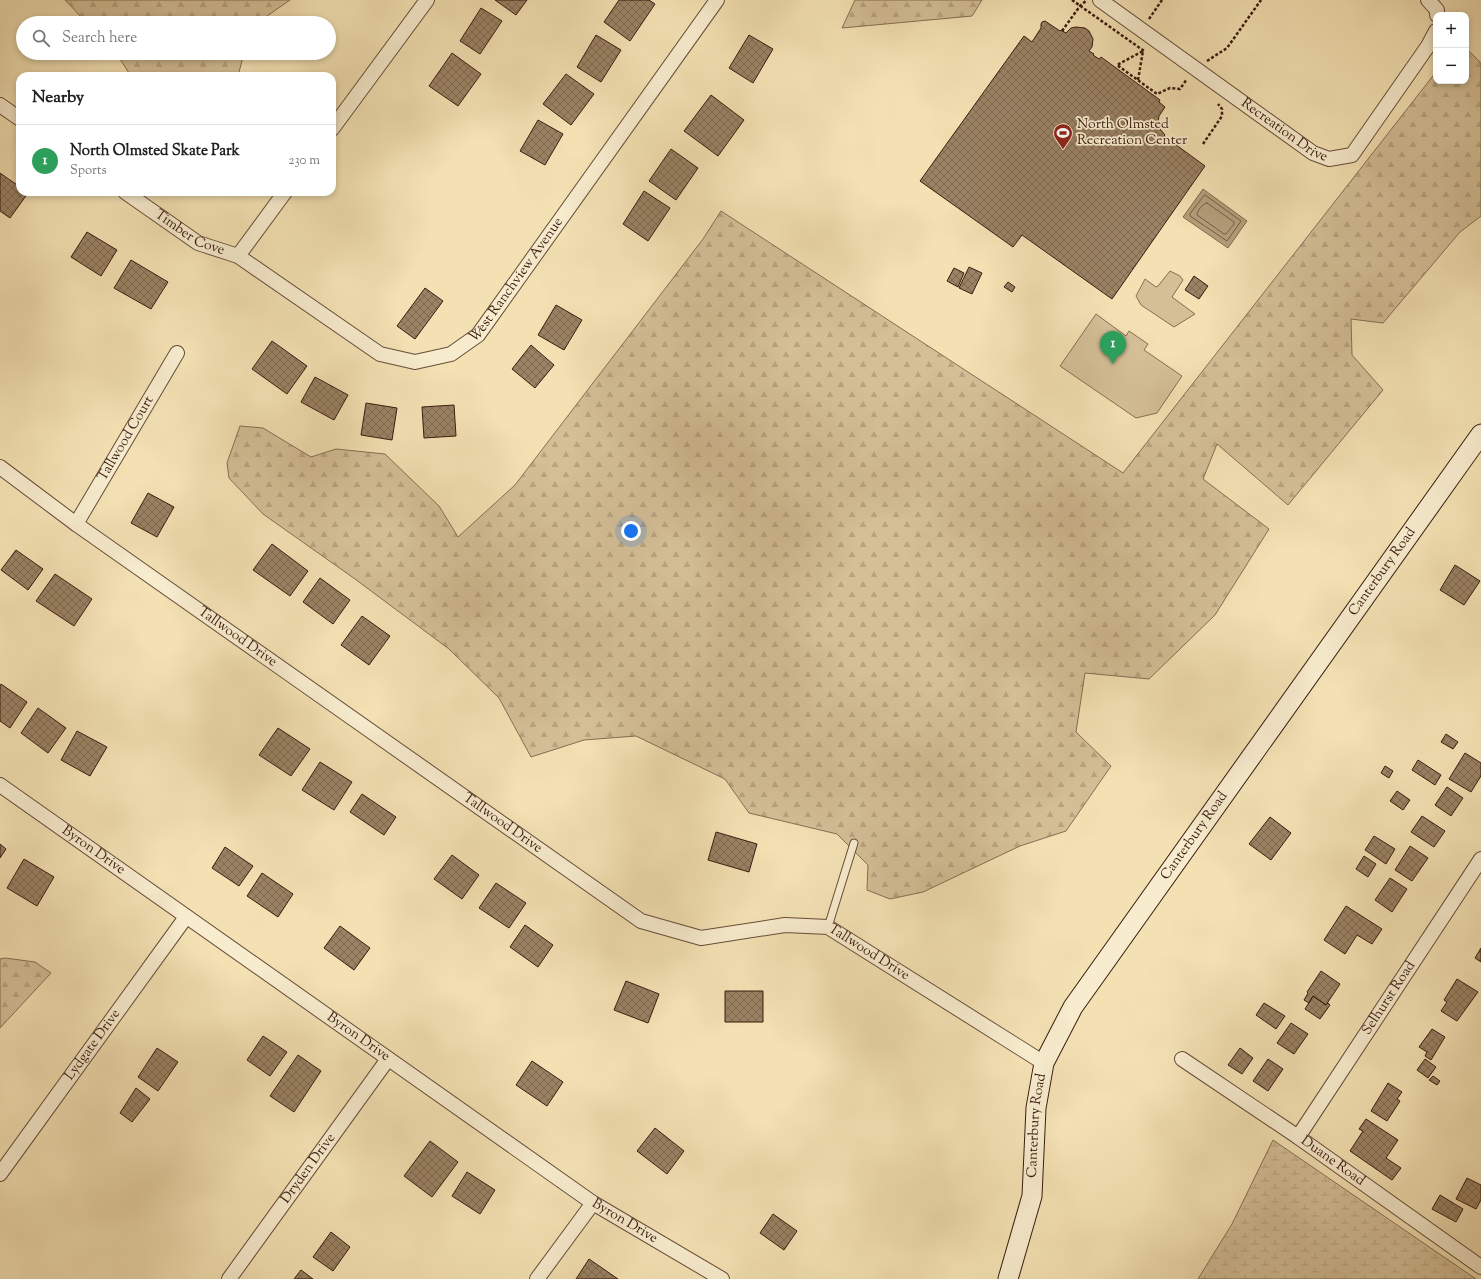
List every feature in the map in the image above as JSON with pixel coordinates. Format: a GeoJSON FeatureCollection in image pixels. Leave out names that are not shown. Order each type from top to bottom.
{"type":"FeatureCollection","features":[{"type":"Feature","properties":{"kind":"street"},"geometry":{"type":"LineString","coordinates":[[336,124],[427,0]]}},
{"type":"Feature","properties":{"kind":"street","name":"West Ranchview Avenue"},"geometry":{"type":"LineString","coordinates":[[238,256],[380,354],[415,362],[451,354],[478,335],[717,0]]}},
{"type":"Feature","properties":{"kind":"street","name":"Recreation Drive"},"geometry":{"type":"LineString","coordinates":[[1100,0],[1313,153],[1329,159],[1352,155],[1433,37]]}},
{"type":"Feature","properties":{"kind":"street"},"geometry":{"type":"LineString","coordinates":[[1428,0],[1437,12]]}},
{"type":"Feature","properties":{"kind":"street"},"geometry":{"type":"LineString","coordinates":[[0,105],[16,116]]}},
{"type":"Feature","properties":{"kind":"street","name":"Timber Cove"},"geometry":{"type":"LineString","coordinates":[[131,196],[198,243],[238,256]]}},
{"type":"Feature","properties":{"kind":"street"},"geometry":{"type":"LineString","coordinates":[[238,256],[282,196]]}},
{"type":"Feature","properties":{"kind":"street","name":"Tallwood Court"},"geometry":{"type":"LineString","coordinates":[[76,524],[177,353]]}},
{"type":"Feature","properties":{"kind":"street","name":"Canterbury Road"},"geometry":{"type":"LineString","coordinates":[[1008,1279],[1032,1196],[1036,1108],[1044,1063],[1073,1007],[1481,434]]}},
{"type":"Feature","properties":{"kind":"street","name":"Tallwood Drive"},"geometry":{"type":"LineString","coordinates":[[0,466],[76,524],[641,921],[701,938],[785,925],[828,927],[1044,1063]]}},
{"type":"Feature","properties":{"kind":"street","name":"Byron Drive"},"geometry":{"type":"LineString","coordinates":[[0,785],[593,1203],[722,1279]]}},
{"type":"Feature","properties":{"kind":"street","name":"Selhurst Road"},"geometry":{"type":"LineString","coordinates":[[1298,1137],[1481,859]]}},
{"type":"Feature","properties":{"kind":"street","name":"Lydgate Drive"},"geometry":{"type":"LineString","coordinates":[[0,1174],[186,917]]}},
{"type":"Feature","properties":{"kind":"street","name":"Dryden Drive"},"geometry":{"type":"LineString","coordinates":[[229,1279],[388,1059]]}},
{"type":"Feature","properties":{"kind":"street","name":"Duane Road"},"geometry":{"type":"LineString","coordinates":[[1182,1059],[1298,1137],[1481,1267]]}},
{"type":"Feature","properties":{"kind":"street"},"geometry":{"type":"LineString","coordinates":[[537,1279],[593,1203]]}},
{"type":"Feature","properties":{"kind":"lane"},"geometry":{"type":"LineString","coordinates":[[828,927],[854,843]]}},
{"type":"Feature","properties":{"kind":"path"},"geometry":{"type":"LineString","coordinates":[[1072,0],[1149,55]]}},
{"type":"Feature","properties":{"kind":"path"},"geometry":{"type":"LineString","coordinates":[[1062,31],[1080,6],[1087,0]]}},
{"type":"Feature","properties":{"kind":"path"},"geometry":{"type":"LineString","coordinates":[[1147,22],[1162,0]]}},
{"type":"Feature","properties":{"kind":"path"},"geometry":{"type":"LineString","coordinates":[[1205,63],[1227,48],[1261,0]]}},
{"type":"Feature","properties":{"kind":"path"},"geometry":{"type":"LineString","coordinates":[[1143,50],[1117,65],[1157,94],[1170,88],[1180,89],[1186,80]]}},
{"type":"Feature","properties":{"kind":"path"},"geometry":{"type":"LineString","coordinates":[[1138,80],[1143,50]]}},
{"type":"Feature","properties":{"kind":"path"},"geometry":{"type":"LineString","coordinates":[[1180,76],[1191,84]]}},
{"type":"Feature","properties":{"kind":"path"},"geometry":{"type":"LineString","coordinates":[[1203,144],[1222,116],[1222,109],[1219,104],[1213,100]]}},
{"type":"Feature","properties":{"kind":"green space"},"geometry":{"type":"Polygon","coordinates":[[[65,0],[290,0],[267,16],[80,16],[65,0]]]}},
{"type":"Feature","properties":{"kind":"green space"},"geometry":{"type":"Polygon","coordinates":[[[855,0],[982,0],[972,16],[842,28],[855,0]]]}},
{"type":"Feature","properties":{"kind":"green space"},"geometry":{"type":"Polygon","coordinates":[[[1469,51],[1481,63],[1481,216],[1460,232],[1383,323],[1351,319],[1352,355],[1383,390],[1288,505],[1217,444],[1203,479],[1269,529],[1215,615],[1149,679],[1085,673],[1076,732],[1111,766],[1066,831],[1020,846],[923,892],[890,899],[867,890],[868,865],[837,834],[749,813],[725,779],[636,736],[584,740],[531,757],[499,698],[449,649],[355,579],[263,514],[229,478],[227,463],[240,426],[263,428],[311,457],[336,449],[385,454],[439,506],[458,537],[515,485],[703,239],[721,211],[1123,473],[1433,76],[1433,84],[1469,84],[1469,51]]]}},
{"type":"Feature","properties":{"kind":"green space"},"geometry":{"type":"Polygon","coordinates":[[[121,60],[242,60],[239,72],[128,72],[121,60]]]}},
{"type":"Feature","properties":{"kind":"green space"},"geometry":{"type":"Polygon","coordinates":[[[1170,271],[1180,276],[1183,280],[1172,297],[1195,314],[1174,327],[1141,305],[1136,296],[1145,279],[1156,287],[1170,271]]]}},
{"type":"Feature","properties":{"kind":"green space"},"geometry":{"type":"Polygon","coordinates":[[[1096,314],[1126,336],[1129,331],[1148,344],[1144,350],[1182,376],[1157,413],[1136,418],[1060,366],[1096,314]]]}},
{"type":"Feature","properties":{"kind":"green space"},"geometry":{"type":"Polygon","coordinates":[[[5,958],[35,962],[51,973],[0,1028],[0,959],[5,958]]]}},
{"type":"Feature","properties":{"kind":"green space"},"geometry":{"type":"Polygon","coordinates":[[[1273,1140],[1476,1279],[1198,1279],[1232,1224],[1273,1140]]]}},
{"type":"Feature","properties":{"kind":"water"},"geometry":{"type":"Polygon","coordinates":[[[1203,189],[1247,221],[1228,248],[1183,217],[1203,189]]]}},
{"type":"Feature","properties":{"kind":"building"},"geometry":{"type":"Polygon","coordinates":[[[495,0],[527,0],[516,15],[495,0]]]}},
{"type":"Feature","properties":{"kind":"building"},"geometry":{"type":"Polygon","coordinates":[[[619,0],[649,0],[655,4],[630,41],[604,22],[619,0]]]}},
{"type":"Feature","properties":{"kind":"building"},"geometry":{"type":"Polygon","coordinates":[[[481,8],[502,21],[480,54],[460,41],[481,8]]]}},
{"type":"Feature","properties":{"kind":"building"},"geometry":{"type":"Polygon","coordinates":[[[1045,21],[1060,31],[1061,30],[1066,33],[1071,28],[1076,27],[1085,28],[1089,31],[1093,39],[1092,47],[1089,51],[1099,59],[1101,57],[1160,100],[1159,102],[1165,107],[1159,116],[1158,123],[1160,129],[1165,135],[1164,136],[1205,166],[1112,299],[1022,235],[1013,247],[920,181],[1024,36],[1032,42],[1041,28],[1042,22],[1045,21]]]}},
{"type":"Feature","properties":{"kind":"building"},"geometry":{"type":"Polygon","coordinates":[[[596,35],[621,50],[601,82],[577,67],[596,35]]]}},
{"type":"Feature","properties":{"kind":"building"},"geometry":{"type":"Polygon","coordinates":[[[749,35],[773,49],[753,83],[729,68],[749,35]]]}},
{"type":"Feature","properties":{"kind":"building"},"geometry":{"type":"Polygon","coordinates":[[[452,53],[481,74],[458,106],[429,86],[452,53]]]}},
{"type":"Feature","properties":{"kind":"building"},"geometry":{"type":"Polygon","coordinates":[[[566,74],[594,94],[571,125],[543,104],[566,74]]]}},
{"type":"Feature","properties":{"kind":"building"},"geometry":{"type":"Polygon","coordinates":[[[711,95],[744,120],[718,156],[684,131],[711,95]]]}},
{"type":"Feature","properties":{"kind":"building"},"geometry":{"type":"Polygon","coordinates":[[[538,120],[563,134],[545,165],[520,151],[538,120]]]}},
{"type":"Feature","properties":{"kind":"building"},"geometry":{"type":"Polygon","coordinates":[[[671,149],[698,168],[676,200],[649,181],[671,149]]]}},
{"type":"Feature","properties":{"kind":"building"},"geometry":{"type":"Polygon","coordinates":[[[0,173],[16,184],[16,196],[26,196],[10,218],[0,211],[0,173]]]}},
{"type":"Feature","properties":{"kind":"building"},"geometry":{"type":"Polygon","coordinates":[[[644,191],[670,208],[648,241],[623,224],[644,191]]]}},
{"type":"Feature","properties":{"kind":"building"},"geometry":{"type":"Polygon","coordinates":[[[87,232],[117,250],[101,276],[71,257],[87,232]]]}},
{"type":"Feature","properties":{"kind":"building"},"geometry":{"type":"Polygon","coordinates":[[[131,260],[168,282],[151,309],[114,288],[131,260]]]}},
{"type":"Feature","properties":{"kind":"building"},"geometry":{"type":"Polygon","coordinates":[[[969,267],[982,273],[972,294],[959,288],[969,267]]]}},
{"type":"Feature","properties":{"kind":"building"},"geometry":{"type":"Polygon","coordinates":[[[954,268],[964,273],[958,287],[947,281],[954,268]]]}},
{"type":"Feature","properties":{"kind":"building"},"geometry":{"type":"Polygon","coordinates":[[[1194,276],[1208,286],[1199,299],[1185,290],[1194,276]]]}},
{"type":"Feature","properties":{"kind":"building"},"geometry":{"type":"Polygon","coordinates":[[[1008,282],[1015,287],[1012,292],[1004,287],[1008,282]]]}},
{"type":"Feature","properties":{"kind":"building"},"geometry":{"type":"Polygon","coordinates":[[[425,288],[443,301],[415,339],[397,326],[425,288]]]}},
{"type":"Feature","properties":{"kind":"building"},"geometry":{"type":"Polygon","coordinates":[[[556,305],[582,320],[564,350],[538,335],[556,305]]]}},
{"type":"Feature","properties":{"kind":"building"},"geometry":{"type":"Polygon","coordinates":[[[272,341],[307,366],[287,394],[252,369],[272,341]]]}},
{"type":"Feature","properties":{"kind":"building"},"geometry":{"type":"Polygon","coordinates":[[[531,345],[554,365],[535,388],[512,369],[531,345]]]}},
{"type":"Feature","properties":{"kind":"building"},"geometry":{"type":"Polygon","coordinates":[[[315,377],[348,395],[334,420],[301,402],[315,377]]]}},
{"type":"Feature","properties":{"kind":"building"},"geometry":{"type":"Polygon","coordinates":[[[366,403],[397,408],[392,440],[361,435],[366,403]]]}},
{"type":"Feature","properties":{"kind":"building"},"geometry":{"type":"Polygon","coordinates":[[[454,405],[456,436],[424,438],[422,407],[454,405]]]}},
{"type":"Feature","properties":{"kind":"building"},"geometry":{"type":"Polygon","coordinates":[[[148,493],[174,507],[157,537],[131,523],[148,493]]]}},
{"type":"Feature","properties":{"kind":"building"},"geometry":{"type":"Polygon","coordinates":[[[272,544],[308,571],[290,596],[253,570],[272,544]]]}},
{"type":"Feature","properties":{"kind":"building"},"geometry":{"type":"Polygon","coordinates":[[[16,550],[43,569],[28,590],[1,570],[16,550]]]}},
{"type":"Feature","properties":{"kind":"building"},"geometry":{"type":"Polygon","coordinates":[[[1455,565],[1480,581],[1464,605],[1440,590],[1455,565]]]}},
{"type":"Feature","properties":{"kind":"building"},"geometry":{"type":"Polygon","coordinates":[[[55,574],[92,599],[74,626],[36,601],[55,574]]]}},
{"type":"Feature","properties":{"kind":"building"},"geometry":{"type":"Polygon","coordinates":[[[320,578],[350,600],[333,624],[303,602],[320,578]]]}},
{"type":"Feature","properties":{"kind":"building"},"geometry":{"type":"Polygon","coordinates":[[[362,616],[390,636],[369,665],[341,645],[362,616]]]}},
{"type":"Feature","properties":{"kind":"building"},"geometry":{"type":"Polygon","coordinates":[[[1,684],[27,702],[10,728],[0,721],[1,684]]]}},
{"type":"Feature","properties":{"kind":"building"},"geometry":{"type":"Polygon","coordinates":[[[38,708],[66,728],[48,753],[21,733],[38,708]]]}},
{"type":"Feature","properties":{"kind":"building"},"geometry":{"type":"Polygon","coordinates":[[[278,728],[310,749],[291,776],[259,755],[278,728]]]}},
{"type":"Feature","properties":{"kind":"building"},"geometry":{"type":"Polygon","coordinates":[[[77,731],[107,747],[90,776],[61,760],[77,731]]]}},
{"type":"Feature","properties":{"kind":"building"},"geometry":{"type":"Polygon","coordinates":[[[1446,734],[1458,742],[1453,749],[1441,742],[1446,734]]]}},
{"type":"Feature","properties":{"kind":"building"},"geometry":{"type":"Polygon","coordinates":[[[1465,753],[1481,763],[1481,776],[1471,792],[1449,779],[1465,753]]]}},
{"type":"Feature","properties":{"kind":"building"},"geometry":{"type":"Polygon","coordinates":[[[1418,760],[1441,775],[1435,785],[1412,770],[1418,760]]]}},
{"type":"Feature","properties":{"kind":"building"},"geometry":{"type":"Polygon","coordinates":[[[320,762],[352,782],[334,810],[302,790],[320,762]]]}},
{"type":"Feature","properties":{"kind":"building"},"geometry":{"type":"Polygon","coordinates":[[[1385,766],[1393,771],[1389,778],[1381,773],[1385,766]]]}},
{"type":"Feature","properties":{"kind":"building"},"geometry":{"type":"Polygon","coordinates":[[[1447,787],[1463,798],[1451,816],[1435,805],[1447,787]]]}},
{"type":"Feature","properties":{"kind":"building"},"geometry":{"type":"Polygon","coordinates":[[[1397,791],[1410,800],[1403,810],[1390,801],[1397,791]]]}},
{"type":"Feature","properties":{"kind":"building"},"geometry":{"type":"Polygon","coordinates":[[[362,794],[396,817],[384,835],[350,812],[362,794]]]}},
{"type":"Feature","properties":{"kind":"building"},"geometry":{"type":"Polygon","coordinates":[[[1422,816],[1445,831],[1434,847],[1411,832],[1422,816]]]}},
{"type":"Feature","properties":{"kind":"building"},"geometry":{"type":"Polygon","coordinates":[[[1270,817],[1291,833],[1271,860],[1249,844],[1270,817]]]}},
{"type":"Feature","properties":{"kind":"building"},"geometry":{"type":"Polygon","coordinates":[[[716,832],[757,844],[749,872],[708,860],[716,832]]]}},
{"type":"Feature","properties":{"kind":"building"},"geometry":{"type":"Polygon","coordinates":[[[1374,836],[1395,849],[1386,864],[1365,850],[1374,836]]]}},
{"type":"Feature","properties":{"kind":"building"},"geometry":{"type":"Polygon","coordinates":[[[0,844],[6,849],[0,858],[0,844]]]}},
{"type":"Feature","properties":{"kind":"building"},"geometry":{"type":"Polygon","coordinates":[[[1410,846],[1428,858],[1412,881],[1395,870],[1410,846]]]}},
{"type":"Feature","properties":{"kind":"building"},"geometry":{"type":"Polygon","coordinates":[[[225,847],[253,866],[239,886],[212,868],[225,847]]]}},
{"type":"Feature","properties":{"kind":"building"},"geometry":{"type":"Polygon","coordinates":[[[452,855],[479,875],[462,899],[434,879],[452,855]]]}},
{"type":"Feature","properties":{"kind":"building"},"geometry":{"type":"Polygon","coordinates":[[[1364,856],[1376,864],[1368,877],[1356,869],[1364,856]]]}},
{"type":"Feature","properties":{"kind":"building"},"geometry":{"type":"Polygon","coordinates":[[[24,859],[54,877],[37,906],[7,888],[24,859]]]}},
{"type":"Feature","properties":{"kind":"building"},"geometry":{"type":"Polygon","coordinates":[[[262,873],[293,894],[278,917],[247,896],[262,873]]]}},
{"type":"Feature","properties":{"kind":"building"},"geometry":{"type":"Polygon","coordinates":[[[1390,878],[1407,889],[1392,912],[1375,900],[1390,878]]]}},
{"type":"Feature","properties":{"kind":"building"},"geometry":{"type":"Polygon","coordinates":[[[496,883],[526,903],[509,928],[479,908],[496,883]]]}},
{"type":"Feature","properties":{"kind":"building"},"geometry":{"type":"Polygon","coordinates":[[[1346,906],[1382,929],[1372,944],[1357,935],[1345,954],[1324,940],[1346,906]]]}},
{"type":"Feature","properties":{"kind":"building"},"geometry":{"type":"Polygon","coordinates":[[[525,925],[553,945],[538,967],[510,947],[525,925]]]}},
{"type":"Feature","properties":{"kind":"building"},"geometry":{"type":"Polygon","coordinates":[[[340,926],[370,948],[354,970],[324,948],[340,926]]]}},
{"type":"Feature","properties":{"kind":"building"},"geometry":{"type":"Polygon","coordinates":[[[1481,948],[1481,962],[1475,958],[1481,948]]]}},
{"type":"Feature","properties":{"kind":"building"},"geometry":{"type":"Polygon","coordinates":[[[1321,971],[1340,984],[1326,1005],[1313,996],[1309,1003],[1304,1000],[1308,993],[1307,992],[1321,971]]]}},
{"type":"Feature","properties":{"kind":"building"},"geometry":{"type":"Polygon","coordinates":[[[1457,979],[1478,992],[1457,1021],[1441,1011],[1447,1002],[1444,1000],[1457,979]]]}},
{"type":"Feature","properties":{"kind":"building"},"geometry":{"type":"Polygon","coordinates":[[[626,981],[659,994],[648,1023],[614,1010],[626,981]]]}},
{"type":"Feature","properties":{"kind":"building"},"geometry":{"type":"Polygon","coordinates":[[[725,991],[763,991],[763,1022],[725,1022],[725,991]]]}},
{"type":"Feature","properties":{"kind":"building"},"geometry":{"type":"Polygon","coordinates":[[[1313,996],[1326,1005],[1328,1003],[1330,1005],[1320,1019],[1305,1009],[1313,996]]]}},
{"type":"Feature","properties":{"kind":"building"},"geometry":{"type":"Polygon","coordinates":[[[1264,1003],[1285,1016],[1276,1029],[1256,1015],[1264,1003]]]}},
{"type":"Feature","properties":{"kind":"building"},"geometry":{"type":"Polygon","coordinates":[[[1291,1023],[1308,1034],[1294,1054],[1277,1043],[1291,1023]]]}},
{"type":"Feature","properties":{"kind":"building"},"geometry":{"type":"Polygon","coordinates":[[[1432,1029],[1445,1037],[1431,1060],[1425,1056],[1427,1052],[1419,1047],[1432,1029]]]}},
{"type":"Feature","properties":{"kind":"building"},"geometry":{"type":"Polygon","coordinates":[[[263,1036],[287,1052],[270,1076],[247,1060],[263,1036]]]}},
{"type":"Feature","properties":{"kind":"building"},"geometry":{"type":"Polygon","coordinates":[[[157,1048],[178,1062],[158,1091],[138,1077],[157,1048]]]}},
{"type":"Feature","properties":{"kind":"building"},"geometry":{"type":"Polygon","coordinates":[[[1240,1048],[1253,1058],[1242,1074],[1228,1065],[1240,1048]]]}},
{"type":"Feature","properties":{"kind":"building"},"geometry":{"type":"Polygon","coordinates":[[[298,1055],[321,1071],[294,1112],[270,1096],[298,1055]]]}},
{"type":"Feature","properties":{"kind":"building"},"geometry":{"type":"Polygon","coordinates":[[[1268,1059],[1283,1069],[1268,1091],[1253,1081],[1268,1059]]]}},
{"type":"Feature","properties":{"kind":"building"},"geometry":{"type":"Polygon","coordinates":[[[1425,1059],[1436,1067],[1428,1078],[1417,1070],[1425,1059]]]}},
{"type":"Feature","properties":{"kind":"building"},"geometry":{"type":"Polygon","coordinates":[[[532,1061],[563,1082],[547,1106],[516,1085],[532,1061]]]}},
{"type":"Feature","properties":{"kind":"building"},"geometry":{"type":"Polygon","coordinates":[[[1433,1076],[1440,1081],[1437,1085],[1429,1080],[1433,1076]]]}},
{"type":"Feature","properties":{"kind":"building"},"geometry":{"type":"Polygon","coordinates":[[[1388,1083],[1402,1092],[1397,1099],[1400,1101],[1387,1121],[1371,1111],[1388,1083]]]}},
{"type":"Feature","properties":{"kind":"building"},"geometry":{"type":"Polygon","coordinates":[[[136,1088],[150,1099],[132,1122],[120,1113],[136,1088]]]}},
{"type":"Feature","properties":{"kind":"building"},"geometry":{"type":"Polygon","coordinates":[[[1366,1119],[1398,1140],[1386,1158],[1401,1168],[1392,1180],[1350,1151],[1363,1131],[1359,1129],[1366,1119]]]}},
{"type":"Feature","properties":{"kind":"building"},"geometry":{"type":"Polygon","coordinates":[[[655,1128],[684,1151],[667,1174],[637,1151],[655,1128]]]}},
{"type":"Feature","properties":{"kind":"building"},"geometry":{"type":"Polygon","coordinates":[[[430,1141],[458,1162],[432,1197],[404,1176],[430,1141]]]}},
{"type":"Feature","properties":{"kind":"building"},"geometry":{"type":"Polygon","coordinates":[[[467,1172],[495,1190],[480,1214],[452,1196],[467,1172]]]}},
{"type":"Feature","properties":{"kind":"building"},"geometry":{"type":"Polygon","coordinates":[[[1467,1178],[1481,1185],[1481,1200],[1476,1209],[1456,1199],[1467,1178]]]}},
{"type":"Feature","properties":{"kind":"building"},"geometry":{"type":"Polygon","coordinates":[[[1440,1195],[1463,1209],[1456,1222],[1432,1209],[1440,1195]]]}},
{"type":"Feature","properties":{"kind":"building"},"geometry":{"type":"Polygon","coordinates":[[[773,1214],[797,1231],[784,1250],[760,1233],[773,1214]]]}},
{"type":"Feature","properties":{"kind":"building"},"geometry":{"type":"Polygon","coordinates":[[[331,1232],[350,1247],[333,1271],[313,1257],[331,1232]]]}},
{"type":"Feature","properties":{"kind":"building"},"geometry":{"type":"Polygon","coordinates":[[[589,1259],[618,1279],[576,1279],[589,1259]]]}},
{"type":"Feature","properties":{"kind":"building"},"geometry":{"type":"Polygon","coordinates":[[[301,1270],[313,1279],[294,1279],[301,1270]]]}},
{"type":"Feature","properties":{"kind":"place","name":"North Olmsted Recreation Center"},"geometry":{"type":"Point","coordinates":[1063,150]}},
{"type":"Feature","properties":{"kind":"place","name":"North Olmsted Skate Park"},"geometry":{"type":"Point","coordinates":[1113,364]}}]}
